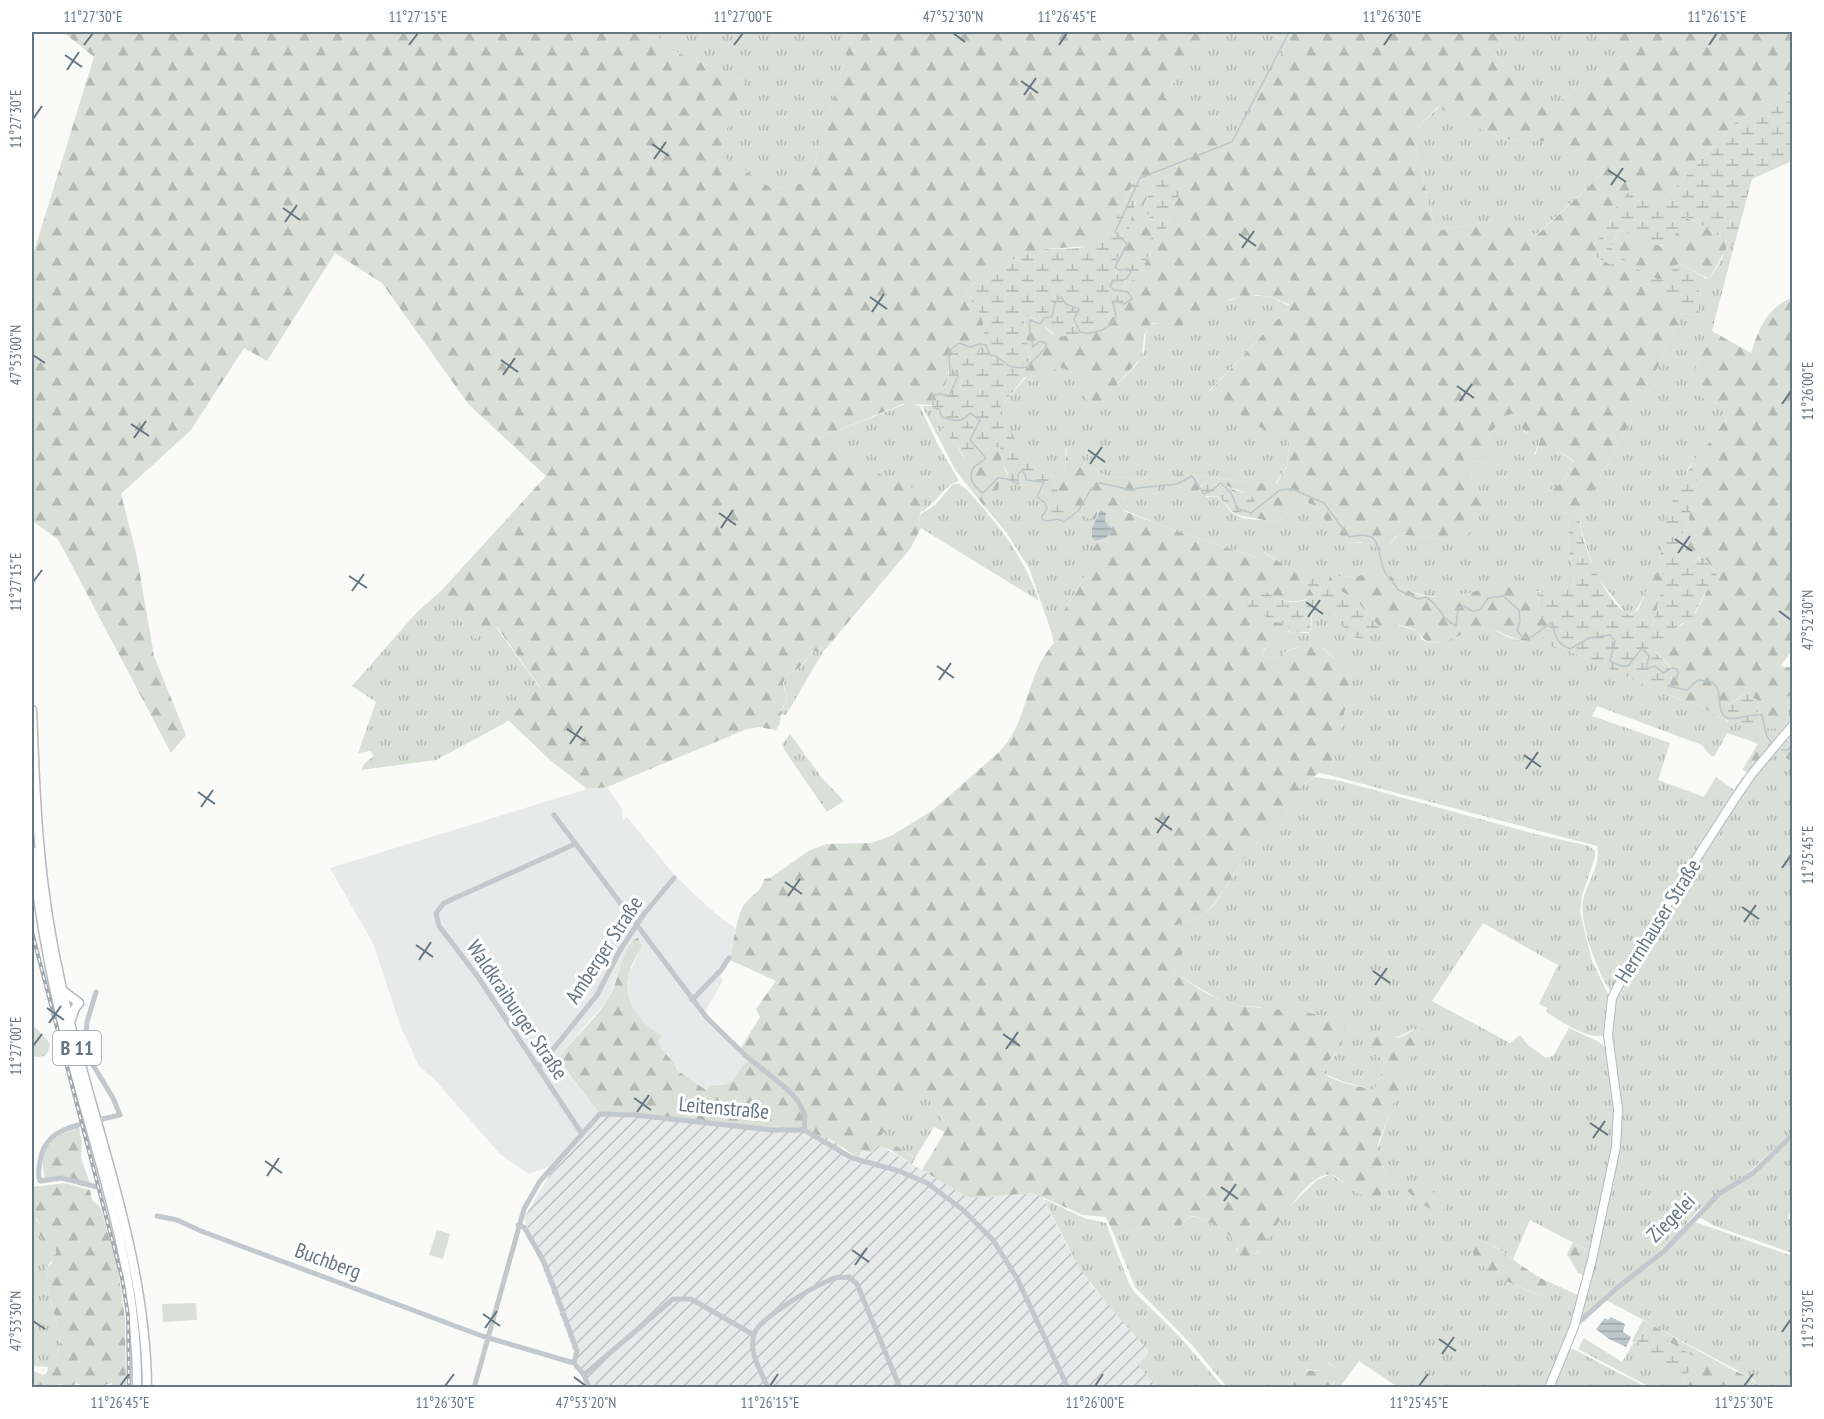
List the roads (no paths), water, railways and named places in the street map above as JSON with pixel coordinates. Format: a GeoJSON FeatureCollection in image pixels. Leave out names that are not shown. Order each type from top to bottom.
{"type":"FeatureCollection","features":[{"type":"Feature","properties":{"kind":"main road","name":"B 11"},"geometry":{"type":"LineString","coordinates":[[32,710],[39,841],[50,926],[62,990],[136,1273],[147,1388]]}},
{"type":"Feature","properties":{"kind":"main road","name":"B 11"},"geometry":{"type":"LineString","coordinates":[[32,851],[45,946],[55,993],[123,1250],[132,1298],[137,1388]]}},
{"type":"Feature","properties":{"kind":"main road"},"geometry":{"type":"LineString","coordinates":[[62,990],[79,1003],[72,1013],[70,1022]]}},
{"type":"Feature","properties":{"kind":"main road"},"geometry":{"type":"LineString","coordinates":[[97,1187],[102,1184],[104,1176]]}},
{"type":"Feature","properties":{"kind":"main road"},"geometry":{"type":"LineString","coordinates":[[97,1187],[103,1189],[110,1198]]}},
{"type":"Feature","properties":{"kind":"street","name":"Herrnhauser Straße"},"geometry":{"type":"LineString","coordinates":[[1549,1388],[1574,1327],[1598,1238],[1618,1134],[1618,1108],[1608,1035],[1612,998],[1632,959],[1734,800],[1792,726]]}},
{"type":"Feature","properties":{"kind":"street","name":"Leitenstraße"},"geometry":{"type":"LineString","coordinates":[[554,815],[692,1000],[746,1056],[787,1089],[798,1101],[805,1116],[804,1131]]}},
{"type":"Feature","properties":{"kind":"street","name":"Waldkraiburger Straße"},"geometry":{"type":"LineString","coordinates":[[574,844],[444,903],[436,913],[439,926],[478,977],[582,1134]]}},
{"type":"Feature","properties":{"kind":"street","name":"Amberger Straße"},"geometry":{"type":"LineString","coordinates":[[538,1068],[597,994],[636,925],[674,878]]}},
{"type":"Feature","properties":{"kind":"street"},"geometry":{"type":"LineString","coordinates":[[692,1000],[721,970],[729,958]]}},
{"type":"Feature","properties":{"kind":"street"},"geometry":{"type":"LineString","coordinates":[[96,992],[87,1022],[85,1043],[90,1060],[113,1098],[120,1115],[102,1119]]}},
{"type":"Feature","properties":{"kind":"street"},"geometry":{"type":"LineString","coordinates":[[79,1003],[92,1004]]}},
{"type":"Feature","properties":{"kind":"street","name":"Leitenstraße"},"geometry":{"type":"LineString","coordinates":[[474,1388],[524,1209],[540,1182],[600,1114],[634,1115],[699,1123],[804,1131],[852,1158],[899,1171],[927,1183],[952,1200],[993,1240],[1018,1280],[1068,1388]]}},
{"type":"Feature","properties":{"kind":"street"},"geometry":{"type":"LineString","coordinates":[[78,1125],[61,1130],[45,1143],[38,1176],[40,1181],[62,1178],[97,1187]]}},
{"type":"Feature","properties":{"kind":"street","name":"Ziegelei"},"geometry":{"type":"LineString","coordinates":[[1574,1327],[1617,1288],[1664,1251],[1719,1194],[1754,1173],[1792,1135]]}},
{"type":"Feature","properties":{"kind":"street","name":"Buchberg"},"geometry":{"type":"LineString","coordinates":[[157,1216],[177,1220],[488,1338]]}},
{"type":"Feature","properties":{"kind":"street"},"geometry":{"type":"LineString","coordinates":[[518,1225],[524,1227],[544,1262],[577,1352],[574,1363]]}},
{"type":"Feature","properties":{"kind":"street"},"geometry":{"type":"LineString","coordinates":[[768,1388],[753,1353],[754,1335],[758,1326],[775,1312],[837,1277],[849,1277],[857,1284],[900,1388]]}},
{"type":"Feature","properties":{"kind":"street"},"geometry":{"type":"LineString","coordinates":[[584,1375],[673,1299],[691,1299],[754,1335]]}},
{"type":"Feature","properties":{"kind":"street"},"geometry":{"type":"LineString","coordinates":[[488,1338],[574,1363],[584,1375],[589,1388]]}},
{"type":"Feature","properties":{"kind":"waterway"},"geometry":{"type":"LineString","coordinates":[[1289,32],[1232,142],[1140,178],[1115,232],[1127,244],[1115,267],[1119,270],[1128,269],[1131,272],[1126,279],[1113,281],[1110,286],[1114,290],[1128,292],[1132,299],[1124,304],[1116,301],[1113,303],[1116,316],[1110,325],[1096,332],[1080,332],[1074,319],[1079,309],[1066,304],[1061,297],[1055,303],[1052,317],[1044,318],[1040,324],[1030,320],[1033,347],[1040,341],[1047,344],[1028,367],[1019,368],[1008,365],[990,355],[986,345],[979,344],[970,347],[959,343],[949,351],[950,374],[953,375],[957,370],[958,376],[949,396],[939,394],[932,396],[934,408],[939,409],[942,417],[950,420],[960,420],[970,413],[980,420],[970,440],[986,458],[972,471],[971,478],[977,488],[983,493],[998,478],[1018,484],[1018,474],[1022,471],[1026,480],[1044,482],[1037,497],[1045,503],[1047,509],[1042,519],[1046,521],[1058,519],[1064,522],[1079,510],[1091,489],[1100,483],[1132,490],[1177,484],[1192,476],[1204,494],[1220,483],[1231,494],[1236,508],[1251,513],[1280,490],[1292,489],[1324,503],[1349,537],[1360,535],[1373,538],[1384,570],[1398,590],[1418,599],[1426,597],[1435,604],[1450,623],[1456,626],[1458,608],[1464,606],[1472,611],[1480,610],[1488,598],[1503,596],[1519,610],[1520,621],[1517,630],[1522,637],[1530,638],[1552,622],[1557,638],[1570,649],[1589,638],[1610,635],[1615,641],[1610,661],[1621,666],[1628,666],[1642,648],[1649,656],[1646,669],[1655,666],[1663,673],[1672,668],[1677,669],[1675,681],[1668,686],[1687,690],[1698,680],[1712,682],[1718,689],[1721,709],[1725,717],[1734,719],[1762,715],[1767,737],[1771,742]]}},
{"type":"Feature","properties":{"kind":"waterway"},"geometry":{"type":"LineString","coordinates":[[1782,750],[1788,750],[1792,745]]}},
{"type":"Feature","properties":{"kind":"railway"},"geometry":{"type":"LineString","coordinates":[[32,932],[122,1278],[128,1315],[129,1388]]}}]}
